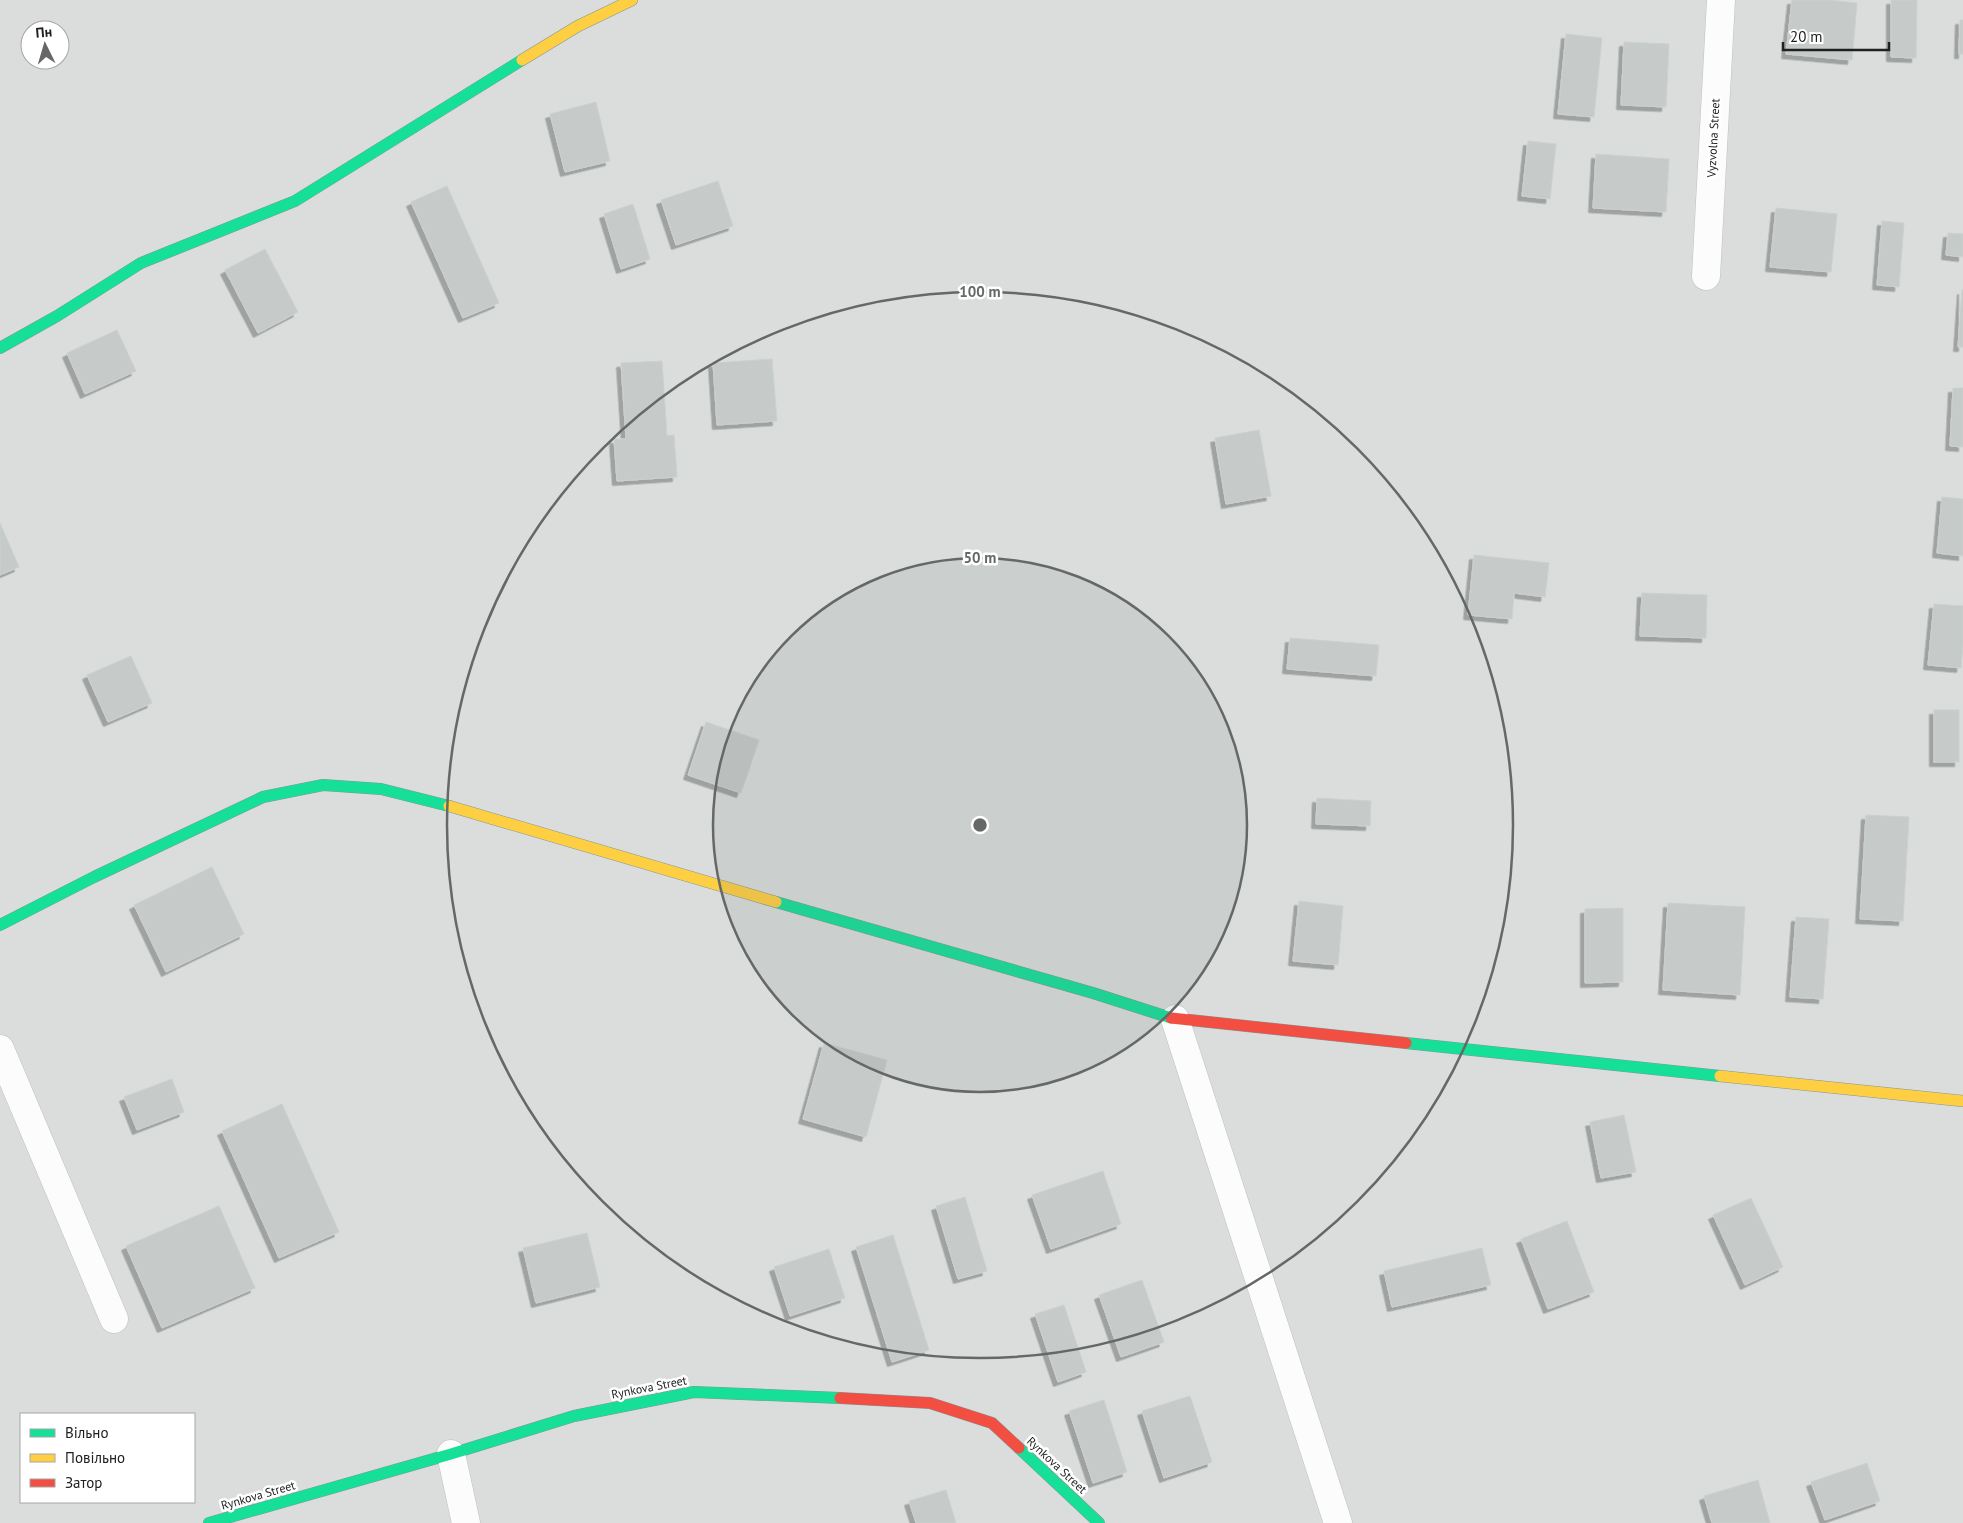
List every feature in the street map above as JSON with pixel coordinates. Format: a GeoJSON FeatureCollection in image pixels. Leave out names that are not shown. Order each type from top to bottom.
{"type":"FeatureCollection","features":[{"type":"Feature","properties":{"kind":"street"},"geometry":{"type":"LineString","coordinates":[[0,348],[57,316],[142,263],[295,201],[578,26],[632,0]]}},
{"type":"Feature","properties":{"kind":"street","name":"Vyzvolna Street"},"geometry":{"type":"LineString","coordinates":[[1706,276],[1721,0]]}},
{"type":"Feature","properties":{"kind":"street"},"geometry":{"type":"LineString","coordinates":[[0,925],[94,877],[263,797],[323,785],[381,789],[451,807],[1176,1018],[1963,1101]]}},
{"type":"Feature","properties":{"kind":"street"},"geometry":{"type":"LineString","coordinates":[[1176,1018],[1338,1523]]}},
{"type":"Feature","properties":{"kind":"street"},"geometry":{"type":"LineString","coordinates":[[0,1049],[114,1319]]}},
{"type":"Feature","properties":{"kind":"street","name":"Rynkova Street"},"geometry":{"type":"LineString","coordinates":[[209,1523],[451,1454],[574,1416],[694,1392],[930,1403],[992,1423],[1099,1523]]}},
{"type":"Feature","properties":{"kind":"street"},"geometry":{"type":"LineString","coordinates":[[451,1454],[466,1523]]}},
{"type":"Feature","properties":{"kind":"shaded area"},"geometry":{"type":"Polygon","coordinates":[[[0,0],[1963,0],[1963,1523],[0,1523],[0,0]]]}},
{"type":"Feature","properties":{"kind":"building"},"geometry":{"type":"Polygon","coordinates":[[[1792,0],[1829,0],[1857,3],[1852,60],[1786,54],[1792,0]]]}},
{"type":"Feature","properties":{"kind":"building"},"geometry":{"type":"Polygon","coordinates":[[[1891,0],[1917,0],[1916,58],[1891,57],[1891,0]]]}},
{"type":"Feature","properties":{"kind":"building"},"geometry":{"type":"Polygon","coordinates":[[[1960,20],[1963,20],[1963,54],[1959,54],[1960,20]]]}},
{"type":"Feature","properties":{"kind":"building"},"geometry":{"type":"Polygon","coordinates":[[[1566,34],[1602,38],[1594,117],[1558,114],[1566,34]]]}},
{"type":"Feature","properties":{"kind":"building"},"geometry":{"type":"Polygon","coordinates":[[[1624,42],[1669,44],[1666,107],[1621,105],[1624,42]]]}},
{"type":"Feature","properties":{"kind":"building"},"geometry":{"type":"Polygon","coordinates":[[[596,102],[610,161],[565,172],[550,114],[596,102]]]}},
{"type":"Feature","properties":{"kind":"building"},"geometry":{"type":"Polygon","coordinates":[[[1528,141],[1556,144],[1550,199],[1522,196],[1528,141]]]}},
{"type":"Feature","properties":{"kind":"building"},"geometry":{"type":"Polygon","coordinates":[[[1596,154],[1669,159],[1666,212],[1593,208],[1596,154]]]}},
{"type":"Feature","properties":{"kind":"building"},"geometry":{"type":"Polygon","coordinates":[[[718,181],[733,226],[676,245],[661,200],[718,181]]]}},
{"type":"Feature","properties":{"kind":"building"},"geometry":{"type":"Polygon","coordinates":[[[447,186],[499,303],[463,318],[411,202],[447,186]]]}},
{"type":"Feature","properties":{"kind":"building"},"geometry":{"type":"Polygon","coordinates":[[[633,204],[650,259],[621,269],[604,214],[633,204]]]}},
{"type":"Feature","properties":{"kind":"building"},"geometry":{"type":"Polygon","coordinates":[[[1776,208],[1837,214],[1831,272],[1770,267],[1776,208]]]}},
{"type":"Feature","properties":{"kind":"building"},"geometry":{"type":"Polygon","coordinates":[[[1882,221],[1904,223],[1899,287],[1877,285],[1882,221]]]}},
{"type":"Feature","properties":{"kind":"building"},"geometry":{"type":"Polygon","coordinates":[[[1948,233],[1963,234],[1963,257],[1946,255],[1948,233]]]}},
{"type":"Feature","properties":{"kind":"building"},"geometry":{"type":"Polygon","coordinates":[[[265,249],[298,312],[258,333],[225,270],[265,249]]]}},
{"type":"Feature","properties":{"kind":"building"},"geometry":{"type":"Polygon","coordinates":[[[1962,290],[1963,347],[1958,347],[1962,290]]]}},
{"type":"Feature","properties":{"kind":"building"},"geometry":{"type":"Polygon","coordinates":[[[117,330],[136,371],[85,394],[67,353],[117,330]]]}},
{"type":"Feature","properties":{"kind":"building"},"geometry":{"type":"Polygon","coordinates":[[[772,359],[777,421],[717,425],[713,363],[772,359]]]}},
{"type":"Feature","properties":{"kind":"building"},"geometry":{"type":"Polygon","coordinates":[[[662,361],[667,436],[674,435],[677,477],[617,481],[614,439],[626,439],[621,363],[662,361]]]}},
{"type":"Feature","properties":{"kind":"building"},"geometry":{"type":"Polygon","coordinates":[[[1953,388],[1963,388],[1963,447],[1950,446],[1953,388]]]}},
{"type":"Feature","properties":{"kind":"building"},"geometry":{"type":"Polygon","coordinates":[[[1259,430],[1271,496],[1226,504],[1215,438],[1259,430]]]}},
{"type":"Feature","properties":{"kind":"building"},"geometry":{"type":"Polygon","coordinates":[[[1942,497],[1963,499],[1963,556],[1937,553],[1942,497]]]}},
{"type":"Feature","properties":{"kind":"building"},"geometry":{"type":"Polygon","coordinates":[[[0,523],[19,567],[0,575],[0,523]]]}},
{"type":"Feature","properties":{"kind":"building"},"geometry":{"type":"Polygon","coordinates":[[[1474,555],[1549,563],[1545,597],[1514,593],[1512,619],[1468,615],[1474,555]]]}},
{"type":"Feature","properties":{"kind":"building"},"geometry":{"type":"Polygon","coordinates":[[[1642,593],[1707,595],[1706,638],[1640,636],[1642,593]]]}},
{"type":"Feature","properties":{"kind":"building"},"geometry":{"type":"Polygon","coordinates":[[[1934,604],[1963,606],[1961,668],[1928,665],[1934,604]]]}},
{"type":"Feature","properties":{"kind":"building"},"geometry":{"type":"Polygon","coordinates":[[[1290,638],[1379,645],[1376,676],[1287,669],[1290,638]]]}},
{"type":"Feature","properties":{"kind":"building"},"geometry":{"type":"Polygon","coordinates":[[[131,656],[152,703],[108,722],[87,675],[131,656]]]}},
{"type":"Feature","properties":{"kind":"building"},"geometry":{"type":"Polygon","coordinates":[[[1934,710],[1959,710],[1959,762],[1934,762],[1934,710]]]}},
{"type":"Feature","properties":{"kind":"building"},"geometry":{"type":"Polygon","coordinates":[[[706,722],[759,740],[741,793],[688,775],[706,722]]]}},
{"type":"Feature","properties":{"kind":"building"},"geometry":{"type":"Polygon","coordinates":[[[1317,798],[1371,801],[1370,826],[1316,824],[1317,798]]]}},
{"type":"Feature","properties":{"kind":"building"},"geometry":{"type":"Polygon","coordinates":[[[1866,815],[1909,817],[1903,921],[1860,919],[1866,815]]]}},
{"type":"Feature","properties":{"kind":"building"},"geometry":{"type":"Polygon","coordinates":[[[212,867],[244,934],[166,972],[134,905],[212,867]]]}},
{"type":"Feature","properties":{"kind":"building"},"geometry":{"type":"Polygon","coordinates":[[[1299,901],[1343,906],[1338,965],[1293,961],[1299,901]]]}},
{"type":"Feature","properties":{"kind":"building"},"geometry":{"type":"Polygon","coordinates":[[[1668,903],[1745,907],[1740,995],[1663,990],[1668,903]]]}},
{"type":"Feature","properties":{"kind":"building"},"geometry":{"type":"Polygon","coordinates":[[[1623,908],[1623,982],[1585,983],[1585,909],[1623,908]]]}},
{"type":"Feature","properties":{"kind":"building"},"geometry":{"type":"Polygon","coordinates":[[[1796,917],[1829,919],[1823,999],[1790,997],[1796,917]]]}},
{"type":"Feature","properties":{"kind":"building"},"geometry":{"type":"Polygon","coordinates":[[[824,1043],[887,1060],[866,1137],[803,1119],[824,1043]]]}},
{"type":"Feature","properties":{"kind":"building"},"geometry":{"type":"Polygon","coordinates":[[[172,1079],[184,1112],[137,1130],[124,1097],[172,1079]]]}},
{"type":"Feature","properties":{"kind":"building"},"geometry":{"type":"Polygon","coordinates":[[[282,1104],[339,1232],[279,1258],[222,1131],[282,1104]]]}},
{"type":"Feature","properties":{"kind":"building"},"geometry":{"type":"Polygon","coordinates":[[[1624,1115],[1636,1172],[1601,1178],[1590,1122],[1624,1115]]]}},
{"type":"Feature","properties":{"kind":"building"},"geometry":{"type":"Polygon","coordinates":[[[1103,1171],[1121,1224],[1051,1249],[1032,1195],[1103,1171]]]}},
{"type":"Feature","properties":{"kind":"building"},"geometry":{"type":"Polygon","coordinates":[[[965,1197],[987,1271],[958,1279],[936,1206],[965,1197]]]}},
{"type":"Feature","properties":{"kind":"building"},"geometry":{"type":"Polygon","coordinates":[[[1751,1198],[1783,1267],[1745,1285],[1713,1215],[1751,1198]]]}},
{"type":"Feature","properties":{"kind":"building"},"geometry":{"type":"Polygon","coordinates":[[[219,1206],[255,1288],[162,1328],[126,1246],[219,1206]]]}},
{"type":"Feature","properties":{"kind":"building"},"geometry":{"type":"Polygon","coordinates":[[[1567,1221],[1594,1292],[1548,1309],[1521,1239],[1567,1221]]]}},
{"type":"Feature","properties":{"kind":"building"},"geometry":{"type":"Polygon","coordinates":[[[587,1233],[600,1287],[536,1303],[523,1248],[587,1233]]]}},
{"type":"Feature","properties":{"kind":"building"},"geometry":{"type":"Polygon","coordinates":[[[893,1235],[929,1350],[892,1362],[856,1247],[893,1235]]]}},
{"type":"Feature","properties":{"kind":"building"},"geometry":{"type":"Polygon","coordinates":[[[1482,1248],[1491,1285],[1392,1307],[1384,1271],[1482,1248]]]}},
{"type":"Feature","properties":{"kind":"building"},"geometry":{"type":"Polygon","coordinates":[[[829,1249],[845,1298],[790,1316],[774,1267],[829,1249]]]}},
{"type":"Feature","properties":{"kind":"building"},"geometry":{"type":"Polygon","coordinates":[[[1142,1280],[1164,1342],[1121,1357],[1099,1295],[1142,1280]]]}},
{"type":"Feature","properties":{"kind":"building"},"geometry":{"type":"Polygon","coordinates":[[[1064,1305],[1086,1372],[1058,1382],[1035,1314],[1064,1305]]]}},
{"type":"Feature","properties":{"kind":"building"},"geometry":{"type":"Polygon","coordinates":[[[1190,1396],[1212,1462],[1164,1478],[1142,1411],[1190,1396]]]}},
{"type":"Feature","properties":{"kind":"building"},"geometry":{"type":"Polygon","coordinates":[[[1104,1400],[1127,1472],[1093,1483],[1069,1411],[1104,1400]]]}},
{"type":"Feature","properties":{"kind":"building"},"geometry":{"type":"Polygon","coordinates":[[[1867,1463],[1880,1501],[1825,1520],[1811,1482],[1867,1463]]]}},
{"type":"Feature","properties":{"kind":"building"},"geometry":{"type":"Polygon","coordinates":[[[1758,1480],[1770,1523],[1712,1523],[1704,1496],[1758,1480]]]}},
{"type":"Feature","properties":{"kind":"building"},"geometry":{"type":"Polygon","coordinates":[[[946,1490],[956,1523],[916,1523],[909,1501],[946,1490]]]}},
{"type":"Feature","properties":{"kind":"traffic: fast"},"geometry":{"type":"LineString","coordinates":[[0,348],[57,316],[141,263],[295,201],[522,60]]}},
{"type":"Feature","properties":{"kind":"traffic: fast"},"geometry":{"type":"LineString","coordinates":[[0,925],[94,877],[263,797],[323,785],[381,789],[449,806]]}},
{"type":"Feature","properties":{"kind":"traffic: fast"},"geometry":{"type":"LineString","coordinates":[[776,902],[1093,993],[1171,1018]]}},
{"type":"Feature","properties":{"kind":"traffic: fast"},"geometry":{"type":"LineString","coordinates":[[1406,1043],[1720,1076]]}},
{"type":"Feature","properties":{"kind":"traffic: fast"},"geometry":{"type":"LineString","coordinates":[[209,1523],[451,1454],[574,1416],[694,1392],[840,1398]]}},
{"type":"Feature","properties":{"kind":"traffic: fast"},"geometry":{"type":"LineString","coordinates":[[1019,1448],[1099,1523]]}},
{"type":"Feature","properties":{"kind":"traffic: slow"},"geometry":{"type":"LineString","coordinates":[[522,60],[578,26],[632,0]]}},
{"type":"Feature","properties":{"kind":"traffic: slow"},"geometry":{"type":"LineString","coordinates":[[449,806],[776,902]]}},
{"type":"Feature","properties":{"kind":"traffic: slow"},"geometry":{"type":"LineString","coordinates":[[1720,1076],[1963,1101]]}},
{"type":"Feature","properties":{"kind":"traffic: jam"},"geometry":{"type":"LineString","coordinates":[[1171,1018],[1406,1043]]}},
{"type":"Feature","properties":{"kind":"traffic: jam"},"geometry":{"type":"LineString","coordinates":[[840,1398],[930,1403],[992,1423],[1019,1448]]}}]}
